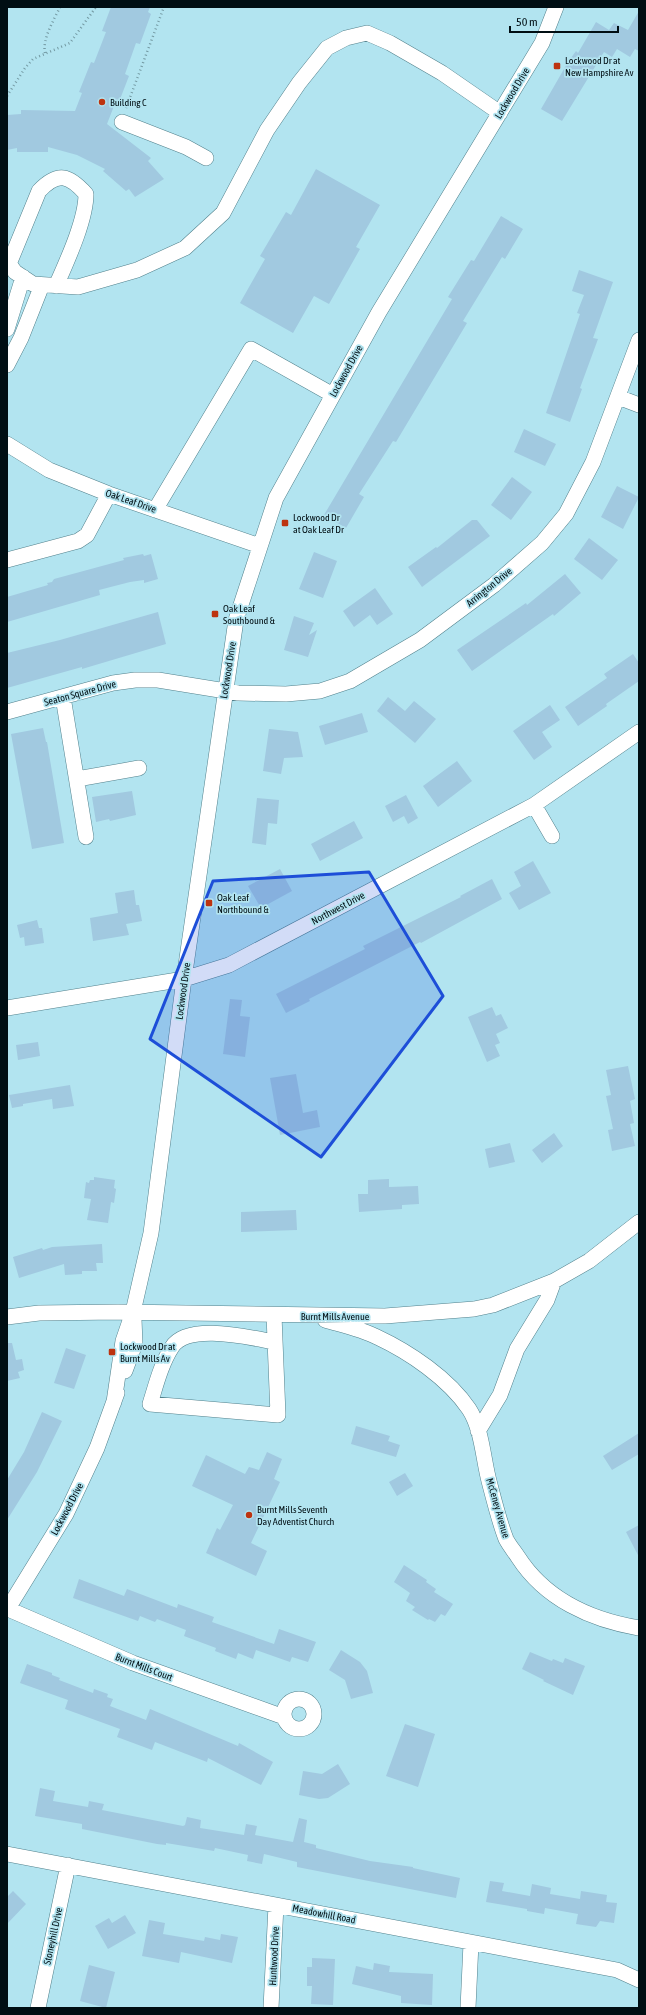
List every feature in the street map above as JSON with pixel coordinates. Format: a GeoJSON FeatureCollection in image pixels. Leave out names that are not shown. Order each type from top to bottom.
{"type":"FeatureCollection","features":[{"type":"Feature","properties":{"kind":"street","name":"Lockwood Drive"},"geometry":{"type":"LineString","coordinates":[[7,1610],[66,1514],[97,1448],[135,1344],[133,1312],[151,1233],[184,978],[236,620],[276,498],[379,312],[542,43],[556,7]]}},
{"type":"Feature","properties":{"kind":"street"},"geometry":{"type":"LineString","coordinates":[[7,365],[49,285],[68,258],[86,204],[86,194],[68,179],[59,177],[48,181],[39,191],[8,262],[15,272],[34,284],[49,285],[78,287],[137,270],[185,248],[223,213],[267,130],[299,83],[327,48],[346,38],[367,32],[390,43],[442,73],[500,113]]}},
{"type":"Feature","properties":{"kind":"street"},"geometry":{"type":"LineString","coordinates":[[122,122],[186,147],[206,158]]}},
{"type":"Feature","properties":{"kind":"street"},"geometry":{"type":"LineString","coordinates":[[7,328],[23,277]]}},
{"type":"Feature","properties":{"kind":"street","name":"Arrington Drive"},"geometry":{"type":"LineString","coordinates":[[225,692],[286,694],[320,691],[350,681],[420,640],[494,586],[542,543],[566,514],[593,462],[639,340]]}},
{"type":"Feature","properties":{"kind":"street"},"geometry":{"type":"LineString","coordinates":[[155,510],[251,349],[333,395]]}},
{"type":"Feature","properties":{"kind":"street"},"geometry":{"type":"LineString","coordinates":[[618,397],[639,405]]}},
{"type":"Feature","properties":{"kind":"street","name":"Oak Leaf Drive"},"geometry":{"type":"LineString","coordinates":[[7,444],[48,470],[109,494],[260,546]]}},
{"type":"Feature","properties":{"kind":"street"},"geometry":{"type":"LineString","coordinates":[[7,560],[78,541],[87,535],[109,494]]}},
{"type":"Feature","properties":{"kind":"street","name":"Seaton Square Drive"},"geometry":{"type":"LineString","coordinates":[[7,712],[114,683],[135,680],[158,680],[225,692]]}},
{"type":"Feature","properties":{"kind":"street"},"geometry":{"type":"LineString","coordinates":[[63,697],[86,837]]}},
{"type":"Feature","properties":{"kind":"street","name":"Northwest Drive"},"geometry":{"type":"LineString","coordinates":[[7,1008],[184,978],[230,965],[534,805],[639,732]]}},
{"type":"Feature","properties":{"kind":"street"},"geometry":{"type":"LineString","coordinates":[[77,779],[139,768]]}},
{"type":"Feature","properties":{"kind":"street"},"geometry":{"type":"LineString","coordinates":[[534,805],[552,836]]}},
{"type":"Feature","properties":{"kind":"street","name":"Burnt Mills Avenue"},"geometry":{"type":"LineString","coordinates":[[7,1317],[39,1313],[133,1312],[385,1316],[474,1309],[493,1305],[554,1281],[589,1261],[639,1222]]}},
{"type":"Feature","properties":{"kind":"street"},"geometry":{"type":"LineString","coordinates":[[478,1432],[500,1395],[517,1349],[547,1300],[554,1281]]}},
{"type":"Feature","properties":{"kind":"street"},"geometry":{"type":"LineString","coordinates":[[274,1315],[278,1415],[150,1404],[160,1373],[173,1346],[181,1339],[196,1334],[224,1334],[275,1342]]}},
{"type":"Feature","properties":{"kind":"street","name":"McCeney Avenue"},"geometry":{"type":"LineString","coordinates":[[310,1316],[376,1336],[421,1361],[451,1389],[469,1409],[478,1432],[507,1540],[528,1573],[553,1595],[588,1615],[617,1624],[639,1628]]}},
{"type":"Feature","properties":{"kind":"street","name":"Burnt Mills Court"},"geometry":{"type":"LineString","coordinates":[[7,1610],[133,1663],[284,1717]]}},
{"type":"Feature","properties":{"kind":"street","name":"Meadowhill Road"},"geometry":{"type":"LineString","coordinates":[[7,1854],[68,1864],[471,1944],[617,1970],[639,1980]]}},
{"type":"Feature","properties":{"kind":"street","name":"Stoneyhill Drive"},"geometry":{"type":"LineString","coordinates":[[38,2008],[68,1864]]}},
{"type":"Feature","properties":{"kind":"street","name":"Huntwood Drive"},"geometry":{"type":"LineString","coordinates":[[272,2008],[276,1905]]}},
{"type":"Feature","properties":{"kind":"street"},"geometry":{"type":"LineString","coordinates":[[468,2008],[471,1944]]}},
{"type":"Feature","properties":{"kind":"path"},"geometry":{"type":"LineString","coordinates":[[45,53],[44,49],[48,34],[60,7]]}},
{"type":"Feature","properties":{"kind":"path"},"geometry":{"type":"LineString","coordinates":[[7,96],[25,68],[34,59],[70,43],[96,7]]}},
{"type":"Feature","properties":{"kind":"path"},"geometry":{"type":"LineString","coordinates":[[122,122],[164,7]]}},
{"type":"Feature","properties":{"kind":"highlighted area"},"geometry":{"type":"Polygon","coordinates":[[[369,872],[443,996],[321,1157],[150,1039],[213,881],[369,872]]]}},
{"type":"Feature","properties":{"kind":"building","name":"Building C"},"geometry":{"type":"Polygon","coordinates":[[[111,7],[150,7],[148,12],[151,14],[140,44],[136,43],[125,74],[129,76],[117,107],[114,106],[107,124],[151,158],[148,161],[164,179],[135,197],[129,189],[126,191],[103,171],[105,169],[77,155],[48,147],[48,152],[17,152],[17,148],[7,150],[7,115],[21,114],[21,110],[75,111],[82,93],[79,92],[91,62],[94,63],[106,32],[102,31],[111,7]]]}},
{"type":"Feature","properties":{"kind":"building"},"geometry":{"type":"Polygon","coordinates":[[[639,11],[639,51],[635,49],[630,57],[617,49],[612,57],[604,52],[562,121],[541,109],[568,62],[576,51],[578,53],[596,22],[609,30],[614,23],[628,30],[639,11]]]}},
{"type":"Feature","properties":{"kind":"building"},"geometry":{"type":"Polygon","coordinates":[[[316,169],[380,205],[356,247],[360,249],[329,304],[314,296],[293,333],[240,303],[265,259],[260,256],[286,212],[291,215],[316,169]]]}},
{"type":"Feature","properties":{"kind":"building"},"geometry":{"type":"Polygon","coordinates":[[[501,216],[523,229],[505,259],[502,257],[463,321],[467,323],[396,442],[393,441],[359,494],[364,497],[346,528],[324,515],[452,299],[448,297],[471,260],[474,261],[501,216]]]}},
{"type":"Feature","properties":{"kind":"building"},"geometry":{"type":"Polygon","coordinates":[[[579,270],[613,282],[593,338],[598,339],[580,388],[582,389],[570,422],[546,413],[580,314],[577,313],[584,295],[572,291],[579,270]]]}},
{"type":"Feature","properties":{"kind":"building"},"geometry":{"type":"Polygon","coordinates":[[[524,429],[556,444],[545,466],[514,452],[524,429]]]}},
{"type":"Feature","properties":{"kind":"building"},"geometry":{"type":"Polygon","coordinates":[[[512,477],[532,492],[511,520],[491,505],[512,477]]]}},
{"type":"Feature","properties":{"kind":"building"},"geometry":{"type":"Polygon","coordinates":[[[617,486],[639,497],[623,529],[601,517],[617,486]]]}},
{"type":"Feature","properties":{"kind":"building"},"geometry":{"type":"Polygon","coordinates":[[[472,520],[477,520],[490,536],[422,587],[408,567],[436,547],[437,548],[472,520]]]}},
{"type":"Feature","properties":{"kind":"building"},"geometry":{"type":"Polygon","coordinates":[[[589,538],[618,560],[602,580],[574,559],[589,538]]]}},
{"type":"Feature","properties":{"kind":"building"},"geometry":{"type":"Polygon","coordinates":[[[314,552],[337,561],[323,598],[299,589],[314,552]]]}},
{"type":"Feature","properties":{"kind":"building"},"geometry":{"type":"Polygon","coordinates":[[[143,554],[144,556],[151,554],[158,579],[144,583],[144,580],[130,582],[99,590],[100,595],[7,622],[7,597],[48,585],[47,583],[52,582],[54,579],[124,560],[123,558],[143,554]]]}},
{"type":"Feature","properties":{"kind":"building"},"geometry":{"type":"Polygon","coordinates":[[[565,574],[581,593],[554,616],[553,614],[472,671],[457,650],[526,603],[527,605],[565,574]]]}},
{"type":"Feature","properties":{"kind":"building"},"geometry":{"type":"Polygon","coordinates":[[[375,588],[393,614],[377,625],[370,615],[354,627],[343,611],[375,588]]]}},
{"type":"Feature","properties":{"kind":"building"},"geometry":{"type":"Polygon","coordinates":[[[158,612],[166,644],[82,669],[82,667],[7,688],[7,653],[60,640],[158,612]]]}},
{"type":"Feature","properties":{"kind":"building"},"geometry":{"type":"Polygon","coordinates":[[[294,616],[314,623],[309,635],[317,630],[308,657],[284,650],[294,616]]]}},
{"type":"Feature","properties":{"kind":"building"},"geometry":{"type":"Polygon","coordinates":[[[633,654],[639,663],[639,681],[578,726],[565,707],[607,678],[604,674],[633,654]]]}},
{"type":"Feature","properties":{"kind":"building"},"geometry":{"type":"Polygon","coordinates":[[[388,697],[405,711],[414,701],[436,719],[415,743],[377,711],[388,697]]]}},
{"type":"Feature","properties":{"kind":"building"},"geometry":{"type":"Polygon","coordinates":[[[550,705],[560,720],[542,732],[552,747],[534,760],[513,731],[550,705]]]}},
{"type":"Feature","properties":{"kind":"building"},"geometry":{"type":"Polygon","coordinates":[[[362,713],[368,732],[325,745],[319,726],[362,713]]]}},
{"type":"Feature","properties":{"kind":"building"},"geometry":{"type":"Polygon","coordinates":[[[43,728],[47,742],[64,843],[32,849],[11,734],[43,728]]]}},
{"type":"Feature","properties":{"kind":"building"},"geometry":{"type":"Polygon","coordinates":[[[269,729],[298,732],[303,757],[284,758],[281,774],[263,771],[269,729]]]}},
{"type":"Feature","properties":{"kind":"building"},"geometry":{"type":"Polygon","coordinates":[[[457,761],[472,781],[438,807],[423,786],[457,761]]]}},
{"type":"Feature","properties":{"kind":"building"},"geometry":{"type":"Polygon","coordinates":[[[132,791],[136,815],[110,821],[109,819],[96,822],[92,797],[132,791]]]}},
{"type":"Feature","properties":{"kind":"building"},"geometry":{"type":"Polygon","coordinates":[[[406,795],[418,818],[408,824],[404,816],[393,822],[385,806],[406,795]]]}},
{"type":"Feature","properties":{"kind":"building"},"geometry":{"type":"Polygon","coordinates":[[[257,798],[279,800],[277,824],[268,823],[266,845],[252,843],[257,798]]]}},
{"type":"Feature","properties":{"kind":"building"},"geometry":{"type":"Polygon","coordinates":[[[354,821],[363,838],[320,861],[311,844],[354,821]]]}},
{"type":"Feature","properties":{"kind":"building"},"geometry":{"type":"Polygon","coordinates":[[[533,861],[551,893],[519,910],[509,893],[521,886],[514,872],[533,861]]]}},
{"type":"Feature","properties":{"kind":"building"},"geometry":{"type":"Polygon","coordinates":[[[280,869],[292,891],[261,908],[248,886],[280,869]]]}},
{"type":"Feature","properties":{"kind":"building"},"geometry":{"type":"Polygon","coordinates":[[[492,879],[502,899],[421,943],[420,942],[309,999],[310,1001],[286,1013],[276,994],[365,949],[363,946],[461,897],[460,896],[492,879]]]}},
{"type":"Feature","properties":{"kind":"building"},"geometry":{"type":"Polygon","coordinates":[[[134,890],[136,905],[139,905],[142,921],[126,924],[129,935],[93,941],[90,918],[118,913],[115,893],[134,890]]]}},
{"type":"Feature","properties":{"kind":"building"},"geometry":{"type":"Polygon","coordinates":[[[37,920],[39,928],[42,928],[44,943],[25,946],[24,937],[20,938],[17,925],[37,920]]]}},
{"type":"Feature","properties":{"kind":"building"},"geometry":{"type":"Polygon","coordinates":[[[230,999],[242,1000],[240,1016],[250,1017],[245,1057],[223,1054],[230,999]]]}},
{"type":"Feature","properties":{"kind":"building"},"geometry":{"type":"Polygon","coordinates":[[[492,1007],[496,1016],[501,1014],[508,1028],[496,1034],[500,1043],[495,1045],[500,1056],[487,1062],[468,1017],[492,1007]]]}},
{"type":"Feature","properties":{"kind":"building"},"geometry":{"type":"Polygon","coordinates":[[[38,1042],[40,1056],[18,1060],[16,1045],[38,1042]]]}},
{"type":"Feature","properties":{"kind":"building"},"geometry":{"type":"Polygon","coordinates":[[[628,1066],[635,1099],[630,1101],[634,1123],[630,1124],[635,1146],[612,1151],[608,1130],[613,1129],[606,1096],[611,1095],[606,1070],[628,1066]]]}},
{"type":"Feature","properties":{"kind":"building"},"geometry":{"type":"Polygon","coordinates":[[[296,1074],[303,1113],[317,1110],[320,1127],[280,1135],[270,1078],[296,1074]]]}},
{"type":"Feature","properties":{"kind":"building"},"geometry":{"type":"Polygon","coordinates":[[[70,1085],[74,1106],[53,1109],[52,1099],[23,1104],[23,1106],[12,1108],[9,1095],[70,1085]]]}},
{"type":"Feature","properties":{"kind":"building"},"geometry":{"type":"Polygon","coordinates":[[[554,1133],[563,1146],[542,1163],[532,1150],[554,1133]]]}},
{"type":"Feature","properties":{"kind":"building"},"geometry":{"type":"Polygon","coordinates":[[[510,1143],[515,1162],[489,1168],[485,1149],[510,1143]]]}},
{"type":"Feature","properties":{"kind":"building"},"geometry":{"type":"Polygon","coordinates":[[[94,1177],[115,1180],[114,1188],[116,1189],[114,1203],[111,1202],[108,1223],[87,1220],[91,1199],[84,1198],[86,1182],[89,1183],[90,1180],[94,1180],[94,1177]]]}},
{"type":"Feature","properties":{"kind":"building"},"geometry":{"type":"Polygon","coordinates":[[[389,1179],[389,1187],[418,1186],[419,1204],[402,1205],[402,1209],[359,1212],[358,1194],[368,1194],[368,1180],[389,1179]]]}},
{"type":"Feature","properties":{"kind":"building"},"geometry":{"type":"Polygon","coordinates":[[[296,1210],[297,1230],[241,1232],[241,1212],[296,1210]]]}},
{"type":"Feature","properties":{"kind":"building"},"geometry":{"type":"Polygon","coordinates":[[[102,1244],[103,1263],[96,1263],[97,1271],[82,1271],[82,1274],[65,1275],[64,1264],[19,1278],[13,1257],[42,1248],[43,1250],[52,1247],[102,1244]]]}},
{"type":"Feature","properties":{"kind":"building"},"geometry":{"type":"Polygon","coordinates":[[[7,1343],[12,1343],[16,1360],[22,1359],[24,1370],[18,1372],[20,1378],[7,1381],[7,1343]]]}},
{"type":"Feature","properties":{"kind":"building"},"geometry":{"type":"Polygon","coordinates":[[[66,1348],[86,1355],[74,1389],[54,1383],[66,1348]]]}},
{"type":"Feature","properties":{"kind":"building"},"geometry":{"type":"Polygon","coordinates":[[[42,1412],[62,1421],[37,1472],[7,1520],[7,1480],[24,1452],[42,1412]]]}},
{"type":"Feature","properties":{"kind":"building"},"geometry":{"type":"Polygon","coordinates":[[[356,1426],[390,1436],[388,1441],[400,1445],[396,1457],[351,1444],[356,1426]]]}},
{"type":"Feature","properties":{"kind":"building"},"geometry":{"type":"Polygon","coordinates":[[[639,1433],[639,1454],[612,1470],[603,1456],[639,1433]]]}},
{"type":"Feature","properties":{"kind":"building","name":"Burnt Mills Seventh Day Adventist Church"},"geometry":{"type":"Polygon","coordinates":[[[267,1452],[282,1459],[274,1479],[280,1482],[251,1543],[267,1551],[256,1576],[206,1553],[217,1528],[220,1530],[233,1505],[192,1486],[206,1455],[245,1474],[249,1467],[259,1470],[267,1452]]]}},
{"type":"Feature","properties":{"kind":"building"},"geometry":{"type":"Polygon","coordinates":[[[405,1473],[413,1486],[397,1496],[389,1482],[405,1473]]]}},
{"type":"Feature","properties":{"kind":"building"},"geometry":{"type":"Polygon","coordinates":[[[639,1525],[639,1557],[626,1532],[639,1525]]]}},
{"type":"Feature","properties":{"kind":"building"},"geometry":{"type":"Polygon","coordinates":[[[404,1565],[427,1580],[426,1582],[436,1589],[434,1592],[453,1604],[445,1616],[441,1614],[435,1622],[429,1619],[428,1620],[412,1610],[415,1607],[406,1601],[410,1593],[394,1582],[404,1565]]]}},
{"type":"Feature","properties":{"kind":"building"},"geometry":{"type":"Polygon","coordinates":[[[79,1579],[124,1596],[127,1589],[177,1608],[178,1604],[214,1617],[212,1622],[274,1644],[279,1629],[316,1642],[308,1662],[292,1657],[290,1662],[256,1650],[253,1659],[238,1653],[236,1659],[215,1651],[216,1648],[184,1636],[186,1630],[157,1619],[155,1622],[140,1616],[138,1621],[73,1598],[79,1579]]]}},
{"type":"Feature","properties":{"kind":"building"},"geometry":{"type":"Polygon","coordinates":[[[341,1650],[360,1662],[367,1671],[373,1693],[351,1699],[345,1680],[329,1670],[341,1650]]]}},
{"type":"Feature","properties":{"kind":"building"},"geometry":{"type":"Polygon","coordinates":[[[530,1652],[552,1661],[553,1659],[563,1663],[565,1658],[585,1666],[573,1695],[522,1669],[530,1652]]]}},
{"type":"Feature","properties":{"kind":"building"},"geometry":{"type":"Polygon","coordinates":[[[27,1664],[52,1673],[52,1675],[60,1678],[59,1680],[93,1693],[94,1689],[108,1694],[107,1697],[113,1699],[110,1706],[146,1720],[150,1709],[238,1746],[239,1743],[273,1762],[261,1785],[208,1758],[207,1762],[155,1742],[152,1750],[117,1737],[120,1729],[65,1709],[68,1700],[20,1683],[27,1664]]]}},
{"type":"Feature","properties":{"kind":"building"},"geometry":{"type":"Polygon","coordinates":[[[405,1724],[435,1734],[418,1787],[386,1776],[405,1724]]]}},
{"type":"Feature","properties":{"kind":"building"},"geometry":{"type":"Polygon","coordinates":[[[338,1764],[350,1784],[328,1798],[319,1799],[299,1795],[303,1771],[322,1774],[338,1764]]]}},
{"type":"Feature","properties":{"kind":"building"},"geometry":{"type":"Polygon","coordinates":[[[40,1788],[55,1791],[53,1801],[88,1807],[89,1801],[104,1804],[102,1810],[183,1826],[185,1825],[187,1817],[201,1820],[200,1828],[244,1835],[246,1824],[257,1826],[255,1835],[293,1842],[299,1818],[307,1820],[304,1842],[316,1845],[316,1848],[370,1861],[413,1867],[460,1878],[456,1898],[297,1867],[297,1862],[264,1854],[262,1864],[247,1861],[248,1855],[215,1848],[214,1851],[166,1843],[166,1845],[157,1844],[82,1829],[82,1824],[35,1816],[40,1788]]]}},
{"type":"Feature","properties":{"kind":"building"},"geometry":{"type":"Polygon","coordinates":[[[490,1881],[504,1883],[502,1891],[530,1896],[532,1884],[551,1888],[550,1894],[580,1899],[581,1891],[607,1895],[606,1902],[617,1903],[614,1923],[600,1921],[596,1927],[576,1924],[578,1914],[545,1908],[544,1914],[527,1911],[527,1909],[486,1902],[490,1881]]]}},
{"type":"Feature","properties":{"kind":"building"},"geometry":{"type":"Polygon","coordinates":[[[13,1891],[26,1904],[7,1924],[7,1897],[13,1891]]]}},
{"type":"Feature","properties":{"kind":"building"},"geometry":{"type":"Polygon","coordinates":[[[125,1915],[136,1933],[108,1949],[95,1926],[109,1918],[112,1923],[125,1915]]]}},
{"type":"Feature","properties":{"kind":"building"},"geometry":{"type":"Polygon","coordinates":[[[149,1920],[165,1923],[163,1934],[204,1941],[205,1937],[220,1940],[221,1934],[238,1937],[232,1963],[181,1952],[179,1963],[142,1956],[149,1920]]]}},
{"type":"Feature","properties":{"kind":"building"},"geometry":{"type":"Polygon","coordinates":[[[312,1958],[335,1959],[333,2005],[311,2004],[312,1986],[307,1986],[307,1967],[312,1967],[312,1958]]]}},
{"type":"Feature","properties":{"kind":"building"},"geometry":{"type":"Polygon","coordinates":[[[374,1963],[390,1966],[389,1972],[433,1974],[432,2005],[401,2003],[401,1996],[352,1984],[356,1966],[373,1970],[374,1963]]]}},
{"type":"Feature","properties":{"kind":"building"},"geometry":{"type":"Polygon","coordinates":[[[89,1965],[115,1972],[106,2008],[80,2001],[89,1965]]]}},
{"type":"Feature","properties":{"kind":"place","name":"Lockwood Dr at New Hampshire Av"},"geometry":{"type":"Point","coordinates":[557,66]}},
{"type":"Feature","properties":{"kind":"place","name":"Building C"},"geometry":{"type":"Point","coordinates":[102,102]}},
{"type":"Feature","properties":{"kind":"place","name":"Lockwood Dr at Oak Leaf Dr"},"geometry":{"type":"Point","coordinates":[285,523]}},
{"type":"Feature","properties":{"kind":"place","name":"Oak Leaf Southbound &"},"geometry":{"type":"Point","coordinates":[215,614]}},
{"type":"Feature","properties":{"kind":"place","name":"Oak Leaf Northbound &"},"geometry":{"type":"Point","coordinates":[209,903]}},
{"type":"Feature","properties":{"kind":"place","name":"Lockwood Dr at Burnt Mills Av"},"geometry":{"type":"Point","coordinates":[112,1352]}},
{"type":"Feature","properties":{"kind":"place","name":"Burnt Mills Seventh Day Adventist Church"},"geometry":{"type":"Point","coordinates":[249,1515]}}]}
